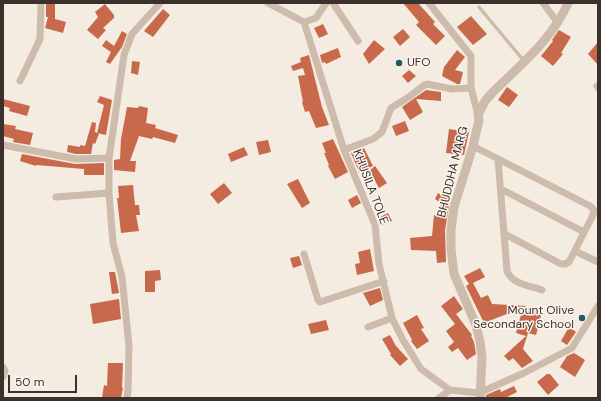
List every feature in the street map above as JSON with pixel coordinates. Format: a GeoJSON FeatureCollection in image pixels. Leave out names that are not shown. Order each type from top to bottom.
{"type":"FeatureCollection","features":[{"type":"Feature","properties":{"kind":"street"},"geometry":{"type":"LineString","coordinates":[[20,81],[40,39],[41,3]]}},
{"type":"Feature","properties":{"kind":"street"},"geometry":{"type":"LineString","coordinates":[[127,398],[129,346],[122,277],[113,243],[109,193],[109,158],[124,55],[132,34],[160,3]]}},
{"type":"Feature","properties":{"kind":"street"},"geometry":{"type":"LineString","coordinates":[[268,3],[304,22],[316,18],[326,3]]}},
{"type":"Feature","properties":{"kind":"street"},"geometry":{"type":"LineString","coordinates":[[333,3],[358,40]]}},
{"type":"Feature","properties":{"kind":"street"},"geometry":{"type":"LineString","coordinates":[[429,3],[471,56],[471,88],[478,115]]}},
{"type":"Feature","properties":{"kind":"street"},"geometry":{"type":"LineString","coordinates":[[543,3],[558,23]]}},
{"type":"Feature","properties":{"kind":"street","name":"BHUDDHA MARG"},"geometry":{"type":"LineString","coordinates":[[480,395],[482,357],[480,341],[476,325],[454,274],[451,249],[451,230],[454,207],[473,146],[478,115],[485,101],[543,42],[558,23],[568,3]]}},
{"type":"Feature","properties":{"kind":"street","name":"KHUSILA TOLE"},"geometry":{"type":"LineString","coordinates":[[304,22],[344,150],[375,225],[379,264],[392,318],[403,340],[421,369],[450,390]]}},
{"type":"Feature","properties":{"kind":"street"},"geometry":{"type":"LineString","coordinates":[[344,150],[373,139],[382,132],[391,108],[427,84],[452,89],[471,88]]}},
{"type":"Feature","properties":{"kind":"street"},"geometry":{"type":"LineString","coordinates":[[3,145],[76,159],[109,158]]}},
{"type":"Feature","properties":{"kind":"street"},"geometry":{"type":"LineString","coordinates":[[473,146],[590,206],[594,210],[575,251],[569,262],[566,264],[560,264],[505,234]]}},
{"type":"Feature","properties":{"kind":"street"},"geometry":{"type":"LineString","coordinates":[[498,159],[507,272],[509,277],[513,280],[542,290]]}},
{"type":"Feature","properties":{"kind":"street"},"geometry":{"type":"LineString","coordinates":[[501,189],[584,232]]}},
{"type":"Feature","properties":{"kind":"street"},"geometry":{"type":"LineString","coordinates":[[56,197],[109,193]]}},
{"type":"Feature","properties":{"kind":"street"},"geometry":{"type":"LineString","coordinates":[[575,251],[598,262]]}},
{"type":"Feature","properties":{"kind":"street"},"geometry":{"type":"LineString","coordinates":[[304,254],[318,300],[320,302],[384,281]]}},
{"type":"Feature","properties":{"kind":"street"},"geometry":{"type":"LineString","coordinates":[[438,398],[450,390],[480,395],[572,348],[598,306]]}},
{"type":"Feature","properties":{"kind":"street"},"geometry":{"type":"LineString","coordinates":[[368,327],[392,318]]}},
{"type":"Feature","properties":{"kind":"street"},"geometry":{"type":"LineString","coordinates":[[3,367],[5,371],[3,377]]}},
{"type":"Feature","properties":{"kind":"lane"},"geometry":{"type":"LineString","coordinates":[[478,7],[524,61]]}},
{"type":"Feature","properties":{"kind":"building"},"geometry":{"type":"Polygon","coordinates":[[[46,3],[55,3],[55,19],[66,22],[63,33],[45,28],[48,17],[46,17],[46,3]]]}},
{"type":"Feature","properties":{"kind":"building"},"geometry":{"type":"Polygon","coordinates":[[[403,3],[418,3],[435,22],[433,24],[445,36],[436,45],[416,25],[419,22],[403,3]]]}},
{"type":"Feature","properties":{"kind":"building"},"geometry":{"type":"Polygon","coordinates":[[[105,4],[114,15],[114,18],[103,28],[106,30],[98,39],[87,30],[98,17],[95,12],[105,4]]]}},
{"type":"Feature","properties":{"kind":"building"},"geometry":{"type":"Polygon","coordinates":[[[163,9],[170,15],[153,37],[144,31],[163,9]]]}},
{"type":"Feature","properties":{"kind":"building"},"geometry":{"type":"Polygon","coordinates":[[[471,16],[487,34],[473,45],[457,27],[471,16]]]}},
{"type":"Feature","properties":{"kind":"building"},"geometry":{"type":"Polygon","coordinates":[[[323,24],[328,34],[319,38],[314,28],[323,24]]]}},
{"type":"Feature","properties":{"kind":"building"},"geometry":{"type":"Polygon","coordinates":[[[403,29],[410,37],[400,46],[393,37],[403,29]]]}},
{"type":"Feature","properties":{"kind":"building"},"geometry":{"type":"Polygon","coordinates":[[[559,30],[571,37],[561,53],[563,54],[553,66],[541,56],[553,41],[552,40],[559,30]]]}},
{"type":"Feature","properties":{"kind":"building"},"geometry":{"type":"Polygon","coordinates":[[[122,31],[127,34],[122,47],[110,64],[106,62],[111,52],[102,46],[106,40],[114,46],[122,31]]]}},
{"type":"Feature","properties":{"kind":"building"},"geometry":{"type":"Polygon","coordinates":[[[374,40],[385,49],[369,64],[363,54],[374,40]]]}},
{"type":"Feature","properties":{"kind":"building"},"geometry":{"type":"Polygon","coordinates":[[[598,42],[598,65],[588,54],[598,42]]]}},
{"type":"Feature","properties":{"kind":"building"},"geometry":{"type":"Polygon","coordinates":[[[338,48],[341,57],[326,64],[325,62],[322,63],[320,55],[338,48]]]}},
{"type":"Feature","properties":{"kind":"building"},"geometry":{"type":"Polygon","coordinates":[[[457,50],[465,57],[455,70],[463,72],[460,84],[457,84],[442,76],[444,67],[457,50]]]}},
{"type":"Feature","properties":{"kind":"building"},"geometry":{"type":"Polygon","coordinates":[[[309,55],[322,107],[329,125],[316,128],[309,111],[305,112],[302,102],[298,76],[305,75],[303,68],[293,71],[291,66],[301,62],[300,58],[309,55]]]}},
{"type":"Feature","properties":{"kind":"building"},"geometry":{"type":"Polygon","coordinates":[[[132,61],[140,62],[138,75],[131,73],[132,61]]]}},
{"type":"Feature","properties":{"kind":"building"},"geometry":{"type":"Polygon","coordinates":[[[409,70],[416,76],[408,83],[402,76],[409,70]]]}},
{"type":"Feature","properties":{"kind":"building"},"geometry":{"type":"Polygon","coordinates":[[[507,87],[518,95],[509,107],[498,100],[507,87]]]}},
{"type":"Feature","properties":{"kind":"building"},"geometry":{"type":"Polygon","coordinates":[[[426,90],[441,92],[441,101],[416,99],[423,112],[410,120],[402,107],[426,90]]]}},
{"type":"Feature","properties":{"kind":"building"},"geometry":{"type":"Polygon","coordinates":[[[100,96],[112,100],[106,135],[97,133],[104,105],[97,102],[100,96]]]}},
{"type":"Feature","properties":{"kind":"building"},"geometry":{"type":"Polygon","coordinates":[[[3,99],[30,106],[27,116],[9,111],[10,108],[3,106],[3,99]]]}},
{"type":"Feature","properties":{"kind":"building"},"geometry":{"type":"Polygon","coordinates":[[[139,106],[148,108],[146,123],[156,125],[155,128],[178,135],[175,143],[153,137],[152,139],[139,136],[130,161],[136,161],[135,172],[114,170],[114,160],[120,159],[121,139],[127,107],[138,108],[139,106]]]}},
{"type":"Feature","properties":{"kind":"building"},"geometry":{"type":"Polygon","coordinates":[[[405,121],[409,131],[396,136],[392,126],[405,121]]]}},
{"type":"Feature","properties":{"kind":"building"},"geometry":{"type":"Polygon","coordinates":[[[92,122],[96,123],[95,132],[99,134],[95,144],[93,143],[91,154],[76,154],[67,152],[68,145],[80,147],[80,145],[85,146],[92,122]]]}},
{"type":"Feature","properties":{"kind":"building"},"geometry":{"type":"Polygon","coordinates":[[[3,124],[16,126],[15,129],[33,133],[30,145],[13,142],[14,139],[3,136],[3,124]]]}},
{"type":"Feature","properties":{"kind":"building"},"geometry":{"type":"Polygon","coordinates":[[[449,129],[469,132],[464,155],[446,153],[449,129]]]}},
{"type":"Feature","properties":{"kind":"building"},"geometry":{"type":"Polygon","coordinates":[[[333,139],[348,172],[335,179],[328,166],[329,165],[324,153],[326,153],[322,143],[333,139]]]}},
{"type":"Feature","properties":{"kind":"building"},"geometry":{"type":"Polygon","coordinates":[[[268,140],[271,152],[259,155],[256,142],[268,140]]]}},
{"type":"Feature","properties":{"kind":"building"},"geometry":{"type":"Polygon","coordinates":[[[244,147],[248,155],[231,162],[228,154],[244,147]]]}},
{"type":"Feature","properties":{"kind":"building"},"geometry":{"type":"Polygon","coordinates":[[[364,148],[373,166],[359,172],[351,153],[364,148]]]}},
{"type":"Feature","properties":{"kind":"building"},"geometry":{"type":"Polygon","coordinates":[[[22,154],[75,164],[104,163],[104,175],[84,175],[84,169],[36,166],[20,161],[22,154]]]}},
{"type":"Feature","properties":{"kind":"building"},"geometry":{"type":"Polygon","coordinates":[[[375,166],[387,183],[379,188],[374,179],[372,181],[369,171],[375,166]]]}},
{"type":"Feature","properties":{"kind":"building"},"geometry":{"type":"Polygon","coordinates":[[[298,179],[310,203],[302,208],[287,184],[298,179]]]}},
{"type":"Feature","properties":{"kind":"building"},"geometry":{"type":"Polygon","coordinates":[[[224,183],[232,193],[218,204],[210,194],[224,183]]]}},
{"type":"Feature","properties":{"kind":"building"},"geometry":{"type":"Polygon","coordinates":[[[133,185],[135,205],[139,205],[140,215],[136,215],[139,231],[121,233],[117,198],[119,198],[118,186],[133,185]]]}},
{"type":"Feature","properties":{"kind":"building"},"geometry":{"type":"Polygon","coordinates":[[[438,193],[450,200],[445,230],[446,262],[437,263],[436,251],[411,250],[410,238],[432,236],[434,215],[440,216],[441,203],[435,199],[438,193]]]}},
{"type":"Feature","properties":{"kind":"building"},"geometry":{"type":"Polygon","coordinates":[[[357,195],[361,203],[352,208],[348,200],[357,195]]]}},
{"type":"Feature","properties":{"kind":"building"},"geometry":{"type":"Polygon","coordinates":[[[388,213],[392,221],[380,226],[378,218],[388,213]]]}},
{"type":"Feature","properties":{"kind":"building"},"geometry":{"type":"Polygon","coordinates":[[[370,249],[374,271],[357,275],[355,264],[360,263],[358,252],[370,249]]]}},
{"type":"Feature","properties":{"kind":"building"},"geometry":{"type":"Polygon","coordinates":[[[299,256],[302,265],[293,268],[290,258],[299,256]]]}},
{"type":"Feature","properties":{"kind":"building"},"geometry":{"type":"Polygon","coordinates":[[[480,268],[485,277],[473,283],[481,298],[488,295],[492,304],[527,306],[484,323],[466,286],[469,284],[464,276],[480,268]]]}},
{"type":"Feature","properties":{"kind":"building"},"geometry":{"type":"Polygon","coordinates":[[[160,270],[161,280],[155,281],[155,292],[145,292],[145,271],[160,270]]]}},
{"type":"Feature","properties":{"kind":"building"},"geometry":{"type":"Polygon","coordinates":[[[109,272],[115,272],[119,293],[112,294],[109,272]]]}},
{"type":"Feature","properties":{"kind":"building"},"geometry":{"type":"Polygon","coordinates":[[[380,288],[383,300],[370,306],[363,293],[380,288]]]}},
{"type":"Feature","properties":{"kind":"building"},"geometry":{"type":"Polygon","coordinates":[[[454,296],[463,309],[456,314],[472,335],[471,336],[474,342],[476,354],[467,360],[458,348],[452,352],[448,347],[454,342],[446,331],[455,324],[441,306],[454,296]]]}},
{"type":"Feature","properties":{"kind":"building"},"geometry":{"type":"Polygon","coordinates":[[[119,299],[121,319],[93,324],[90,304],[119,299]]]}},
{"type":"Feature","properties":{"kind":"building"},"geometry":{"type":"Polygon","coordinates":[[[523,307],[542,312],[536,335],[528,333],[523,349],[533,361],[522,368],[513,358],[509,361],[504,356],[526,336],[516,333],[523,307]]]}},
{"type":"Feature","properties":{"kind":"building"},"geometry":{"type":"Polygon","coordinates":[[[417,315],[424,328],[421,329],[429,341],[417,349],[411,341],[412,340],[403,323],[417,315]]]}},
{"type":"Feature","properties":{"kind":"building"},"geometry":{"type":"Polygon","coordinates":[[[326,320],[329,330],[311,334],[308,324],[326,320]]]}},
{"type":"Feature","properties":{"kind":"building"},"geometry":{"type":"Polygon","coordinates":[[[569,327],[576,332],[567,345],[561,341],[569,327]]]}},
{"type":"Feature","properties":{"kind":"building"},"geometry":{"type":"Polygon","coordinates":[[[390,335],[396,346],[408,359],[400,366],[390,355],[391,354],[382,339],[390,335]]]}},
{"type":"Feature","properties":{"kind":"building"},"geometry":{"type":"Polygon","coordinates":[[[574,353],[585,360],[575,377],[560,367],[567,356],[574,353]]]}},
{"type":"Feature","properties":{"kind":"building"},"geometry":{"type":"Polygon","coordinates":[[[108,363],[123,363],[123,388],[121,398],[102,398],[104,385],[107,386],[108,363]]]}},
{"type":"Feature","properties":{"kind":"building"},"geometry":{"type":"Polygon","coordinates":[[[547,374],[550,374],[559,385],[548,395],[537,382],[547,374]]]}},
{"type":"Feature","properties":{"kind":"building"},"geometry":{"type":"Polygon","coordinates":[[[514,386],[517,392],[505,398],[486,398],[486,395],[500,389],[501,392],[514,386]]]}},
{"type":"Feature","properties":{"kind":"place","name":"UFO"},"geometry":{"type":"Point","coordinates":[399,63]}},
{"type":"Feature","properties":{"kind":"place","name":"Mount Olive Secondary School"},"geometry":{"type":"Point","coordinates":[582,318]}}]}
